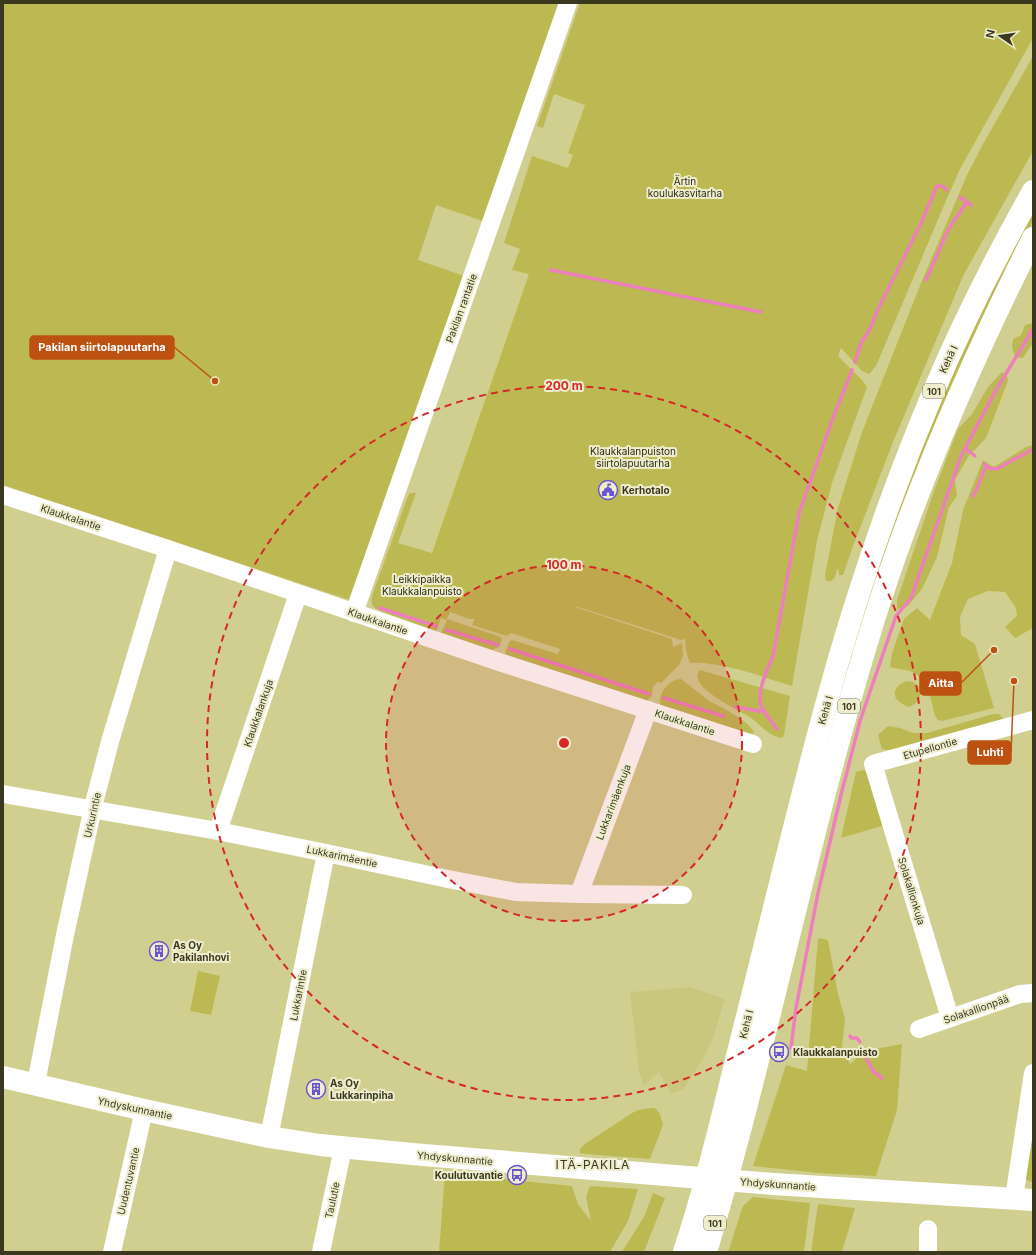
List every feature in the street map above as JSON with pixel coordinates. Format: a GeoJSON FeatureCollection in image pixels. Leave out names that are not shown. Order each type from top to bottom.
{"type":"FeatureCollection","features":[{"type":"Feature","properties":{"kind":"main road","name":"Kehä I"},"geometry":{"type":"LineString","coordinates":[[684,1252],[717,1140],[804,786],[857,600],[875,545],[933,392],[975,301],[1033,191]]}},
{"type":"Feature","properties":{"kind":"main road","name":"101"},"geometry":{"type":"LineString","coordinates":[[706,1252],[743,1122],[824,799],[879,606],[916,498],[956,401],[996,312],[1033,238]]}},
{"type":"Feature","properties":{"kind":"main road","name":"Yhdyskunnantie"},"geometry":{"type":"LineString","coordinates":[[3,1077],[269,1137],[343,1148],[773,1184],[1023,1199]]}},
{"type":"Feature","properties":{"kind":"street","name":"Pakilan rantatie"},"geometry":{"type":"LineString","coordinates":[[354,613],[568,3]]}},
{"type":"Feature","properties":{"kind":"street","name":"Klaukkalantie"},"geometry":{"type":"LineString","coordinates":[[3,496],[168,549],[354,613],[753,744]]}},
{"type":"Feature","properties":{"kind":"street","name":"Urkurintie"},"geometry":{"type":"LineString","coordinates":[[34,1085],[39,1068],[65,935],[93,809],[111,738],[168,549]]}},
{"type":"Feature","properties":{"kind":"street","name":"Klaukkalankuja"},"geometry":{"type":"LineString","coordinates":[[218,832],[298,594]]}},
{"type":"Feature","properties":{"kind":"street","name":"Lukkarimäenkuja"},"geometry":{"type":"LineString","coordinates":[[579,894],[648,710]]}},
{"type":"Feature","properties":{"kind":"street","name":"Etupellontie"},"geometry":{"type":"LineString","coordinates":[[873,764],[1033,720]]}},
{"type":"Feature","properties":{"kind":"street","name":"Solakallionkuja"},"geometry":{"type":"LineString","coordinates":[[873,764],[950,1018]]}},
{"type":"Feature","properties":{"kind":"street","name":"Lukkarimäentie"},"geometry":{"type":"LineString","coordinates":[[3,794],[218,832],[516,892],[683,895]]}},
{"type":"Feature","properties":{"kind":"street","name":"Lukkarintie"},"geometry":{"type":"LineString","coordinates":[[269,1137],[326,853]]}},
{"type":"Feature","properties":{"kind":"street","name":"Solakallionpää"},"geometry":{"type":"LineString","coordinates":[[919,1029],[1020,994],[1033,993]]}},
{"type":"Feature","properties":{"kind":"street"},"geometry":{"type":"LineString","coordinates":[[1023,1199],[1033,1073]]}},
{"type":"Feature","properties":{"kind":"street","name":"Uudentuvantie"},"geometry":{"type":"LineString","coordinates":[[112,1252],[144,1110]]}},
{"type":"Feature","properties":{"kind":"street","name":"Taulutie"},"geometry":{"type":"LineString","coordinates":[[321,1252],[343,1148]]}},
{"type":"Feature","properties":{"kind":"street"},"geometry":{"type":"LineString","coordinates":[[928,1229],[928,1252]]}},
{"type":"Feature","properties":{"kind":"shaded area"},"geometry":{"type":"Polygon","coordinates":[[[690,987],[725,999],[713,1038],[704,1057],[683,1090],[671,1093],[659,1072],[644,1086],[639,1071],[630,992],[690,987]]]}},
{"type":"Feature","properties":{"kind":"green space"},"geometry":{"type":"Polygon","coordinates":[[[3,3],[559,3],[483,221],[436,205],[418,260],[464,276],[350,600],[3,485],[3,3]]]}},
{"type":"Feature","properties":{"kind":"green space"},"geometry":{"type":"Polygon","coordinates":[[[580,3],[1033,3],[1033,38],[960,169],[876,366],[869,374],[862,371],[841,348],[838,356],[867,387],[832,483],[817,541],[792,686],[755,674],[715,664],[690,663],[685,642],[686,639],[681,640],[575,606],[672,639],[673,647],[682,643],[683,656],[679,665],[661,683],[657,682],[653,687],[652,696],[647,701],[507,655],[505,653],[509,642],[512,640],[558,654],[560,649],[511,633],[507,636],[472,625],[475,619],[469,619],[450,612],[447,619],[501,637],[502,640],[499,647],[492,650],[441,633],[447,620],[441,618],[436,632],[376,609],[372,603],[372,596],[410,493],[416,493],[398,543],[432,553],[529,274],[512,270],[520,249],[504,243],[532,156],[568,168],[573,155],[568,153],[585,105],[554,94],[543,128],[537,126],[580,3]]]}},
{"type":"Feature","properties":{"kind":"green space"},"geometry":{"type":"Polygon","coordinates":[[[1033,56],[1033,151],[964,274],[893,442],[843,575],[839,575],[838,568],[834,579],[831,581],[826,581],[825,575],[838,508],[862,432],[921,283],[967,175],[1033,56]]]}},
{"type":"Feature","properties":{"kind":"green space"},"geometry":{"type":"Polygon","coordinates":[[[1033,207],[1033,220],[841,702],[836,700],[865,602],[941,394],[1033,207]]]}},
{"type":"Feature","properties":{"kind":"green space"},"geometry":{"type":"Polygon","coordinates":[[[1033,323],[1033,343],[1023,358],[1015,357],[1012,347],[1013,339],[1021,335],[1025,325],[1033,323]]]}},
{"type":"Feature","properties":{"kind":"green space"},"geometry":{"type":"Polygon","coordinates":[[[1002,372],[1007,376],[1008,381],[986,438],[968,457],[955,480],[957,496],[949,507],[937,557],[922,589],[907,607],[897,609],[897,600],[934,491],[958,429],[972,414],[988,387],[1002,372]]]}},
{"type":"Feature","properties":{"kind":"green space"},"geometry":{"type":"Polygon","coordinates":[[[1033,445],[1033,628],[1015,638],[1005,627],[1017,616],[1016,608],[1005,592],[988,591],[968,599],[960,617],[961,635],[975,644],[994,708],[942,721],[938,720],[935,716],[926,685],[918,675],[910,671],[890,667],[892,653],[904,619],[917,608],[930,620],[952,563],[963,510],[983,460],[994,467],[1026,447],[1033,445]]]}},
{"type":"Feature","properties":{"kind":"green space"},"geometry":{"type":"Polygon","coordinates":[[[700,670],[790,696],[784,735],[782,738],[769,733],[751,718],[707,691],[700,684],[697,677],[700,670]]]}},
{"type":"Feature","properties":{"kind":"green space"},"geometry":{"type":"Polygon","coordinates":[[[679,679],[708,700],[740,718],[751,727],[754,732],[751,735],[661,706],[660,697],[664,689],[679,679]]]}},
{"type":"Feature","properties":{"kind":"green space"},"geometry":{"type":"Polygon","coordinates":[[[906,681],[913,682],[921,688],[918,700],[915,704],[909,707],[899,702],[895,695],[897,688],[906,681]]]}},
{"type":"Feature","properties":{"kind":"green space"},"geometry":{"type":"Polygon","coordinates":[[[993,714],[999,714],[1003,718],[1004,722],[899,752],[882,749],[878,735],[888,726],[900,728],[913,733],[927,733],[993,714]]]}},
{"type":"Feature","properties":{"kind":"green space"},"geometry":{"type":"Polygon","coordinates":[[[863,770],[870,773],[885,825],[841,838],[856,772],[863,770]]]}},
{"type":"Feature","properties":{"kind":"green space"},"geometry":{"type":"Polygon","coordinates":[[[818,938],[828,940],[838,994],[845,1019],[842,1047],[850,1064],[865,1051],[902,1044],[897,1110],[876,1176],[818,1173],[753,1166],[786,1065],[807,1071],[818,938]]]}},
{"type":"Feature","properties":{"kind":"green space"},"geometry":{"type":"Polygon","coordinates":[[[198,971],[220,976],[211,1015],[190,1011],[198,971]]]}},
{"type":"Feature","properties":{"kind":"green space"},"geometry":{"type":"Polygon","coordinates":[[[655,1108],[660,1114],[663,1125],[650,1159],[580,1153],[580,1149],[585,1144],[632,1113],[638,1110],[655,1108]]]}},
{"type":"Feature","properties":{"kind":"green space"},"geometry":{"type":"Polygon","coordinates":[[[1033,1118],[1033,1182],[1028,1181],[1024,1176],[1033,1118]]]}},
{"type":"Feature","properties":{"kind":"green space"},"geometry":{"type":"Polygon","coordinates":[[[445,1173],[572,1186],[578,1204],[591,1221],[586,1197],[590,1186],[638,1189],[628,1221],[610,1252],[439,1252],[445,1173]]]}},
{"type":"Feature","properties":{"kind":"green space"},"geometry":{"type":"Polygon","coordinates":[[[653,1193],[665,1198],[644,1252],[622,1252],[645,1215],[653,1193]]]}},
{"type":"Feature","properties":{"kind":"green space"},"geometry":{"type":"Polygon","coordinates":[[[753,1197],[810,1204],[804,1252],[728,1252],[743,1206],[753,1197]]]}},
{"type":"Feature","properties":{"kind":"green space"},"geometry":{"type":"Polygon","coordinates":[[[818,1204],[855,1208],[842,1252],[811,1252],[818,1204]]]}},
{"type":"Feature","properties":{"kind":"waterway"},"geometry":{"type":"LineString","coordinates":[[855,362],[861,343],[869,331],[878,309],[922,221],[937,186],[942,186],[947,190]]}},
{"type":"Feature","properties":{"kind":"waterway"},"geometry":{"type":"LineString","coordinates":[[960,197],[971,205]]}},
{"type":"Feature","properties":{"kind":"waterway"},"geometry":{"type":"LineString","coordinates":[[926,280],[948,230],[967,202]]}},
{"type":"Feature","properties":{"kind":"waterway"},"geometry":{"type":"LineString","coordinates":[[551,270],[761,312]]}},
{"type":"Feature","properties":{"kind":"waterway"},"geometry":{"type":"LineString","coordinates":[[791,1048],[796,1008],[818,893],[860,721],[896,616],[911,598],[961,456],[996,390],[1033,329]]}},
{"type":"Feature","properties":{"kind":"waterway"},"geometry":{"type":"LineString","coordinates":[[777,729],[761,705],[760,691],[773,656],[799,513],[852,370]]}},
{"type":"Feature","properties":{"kind":"waterway"},"geometry":{"type":"LineString","coordinates":[[965,448],[975,456]]}},
{"type":"Feature","properties":{"kind":"waterway"},"geometry":{"type":"LineString","coordinates":[[984,464],[989,468],[997,469],[1033,449]]}},
{"type":"Feature","properties":{"kind":"waterway"},"geometry":{"type":"LineString","coordinates":[[973,496],[987,466]]}},
{"type":"Feature","properties":{"kind":"waterway"},"geometry":{"type":"LineString","coordinates":[[380,608],[436,626]]}},
{"type":"Feature","properties":{"kind":"waterway"},"geometry":{"type":"LineString","coordinates":[[447,630],[498,645]]}},
{"type":"Feature","properties":{"kind":"waterway"},"geometry":{"type":"LineString","coordinates":[[510,649],[649,694]]}},
{"type":"Feature","properties":{"kind":"waterway"},"geometry":{"type":"LineString","coordinates":[[664,698],[724,716]]}},
{"type":"Feature","properties":{"kind":"waterway"},"geometry":{"type":"LineString","coordinates":[[736,707],[765,712]]}},
{"type":"Feature","properties":{"kind":"waterway"},"geometry":{"type":"LineString","coordinates":[[850,1036],[851,1038],[857,1038],[860,1042]]}},
{"type":"Feature","properties":{"kind":"waterway"},"geometry":{"type":"LineString","coordinates":[[866,1058],[873,1071],[882,1078]]}},
{"type":"Feature","properties":{"kind":"place","name":"Pakilan siirtolapuutarha"},"geometry":{"type":"Point","coordinates":[215,381]}},
{"type":"Feature","properties":{"kind":"place","name":"Kerhotalo"},"geometry":{"type":"Point","coordinates":[608,490]}},
{"type":"Feature","properties":{"kind":"place","name":"Aitta"},"geometry":{"type":"Point","coordinates":[994,650]}},
{"type":"Feature","properties":{"kind":"place","name":"Luhti"},"geometry":{"type":"Point","coordinates":[1014,681]}},
{"type":"Feature","properties":{"kind":"place","name":"As Oy Pakilanhovi"},"geometry":{"type":"Point","coordinates":[159,951]}},
{"type":"Feature","properties":{"kind":"place","name":"Klaukkalanpuisto"},"geometry":{"type":"Point","coordinates":[779,1052]}},
{"type":"Feature","properties":{"kind":"place","name":"As Oy Lukkarinpiha"},"geometry":{"type":"Point","coordinates":[316,1089]}},
{"type":"Feature","properties":{"kind":"place","name":"Koulutuvantie"},"geometry":{"type":"Point","coordinates":[517,1175]}},
{"type":"Feature","properties":{"kind":"district","name":"ITÄ-PAKILA"},"geometry":{"type":"Point","coordinates":[593,1164]}},
{"type":"Feature","properties":{"kind":"park label","name":"Ärtin koulukasvitarha"},"geometry":{"type":"Point","coordinates":[685,186]}},
{"type":"Feature","properties":{"kind":"park label","name":"Klaukkalanpuiston siirtolapuutarha"},"geometry":{"type":"Point","coordinates":[633,456]}},
{"type":"Feature","properties":{"kind":"park label","name":"Leikkipaikka Klaukkalanpuisto"},"geometry":{"type":"Point","coordinates":[422,584]}}]}
